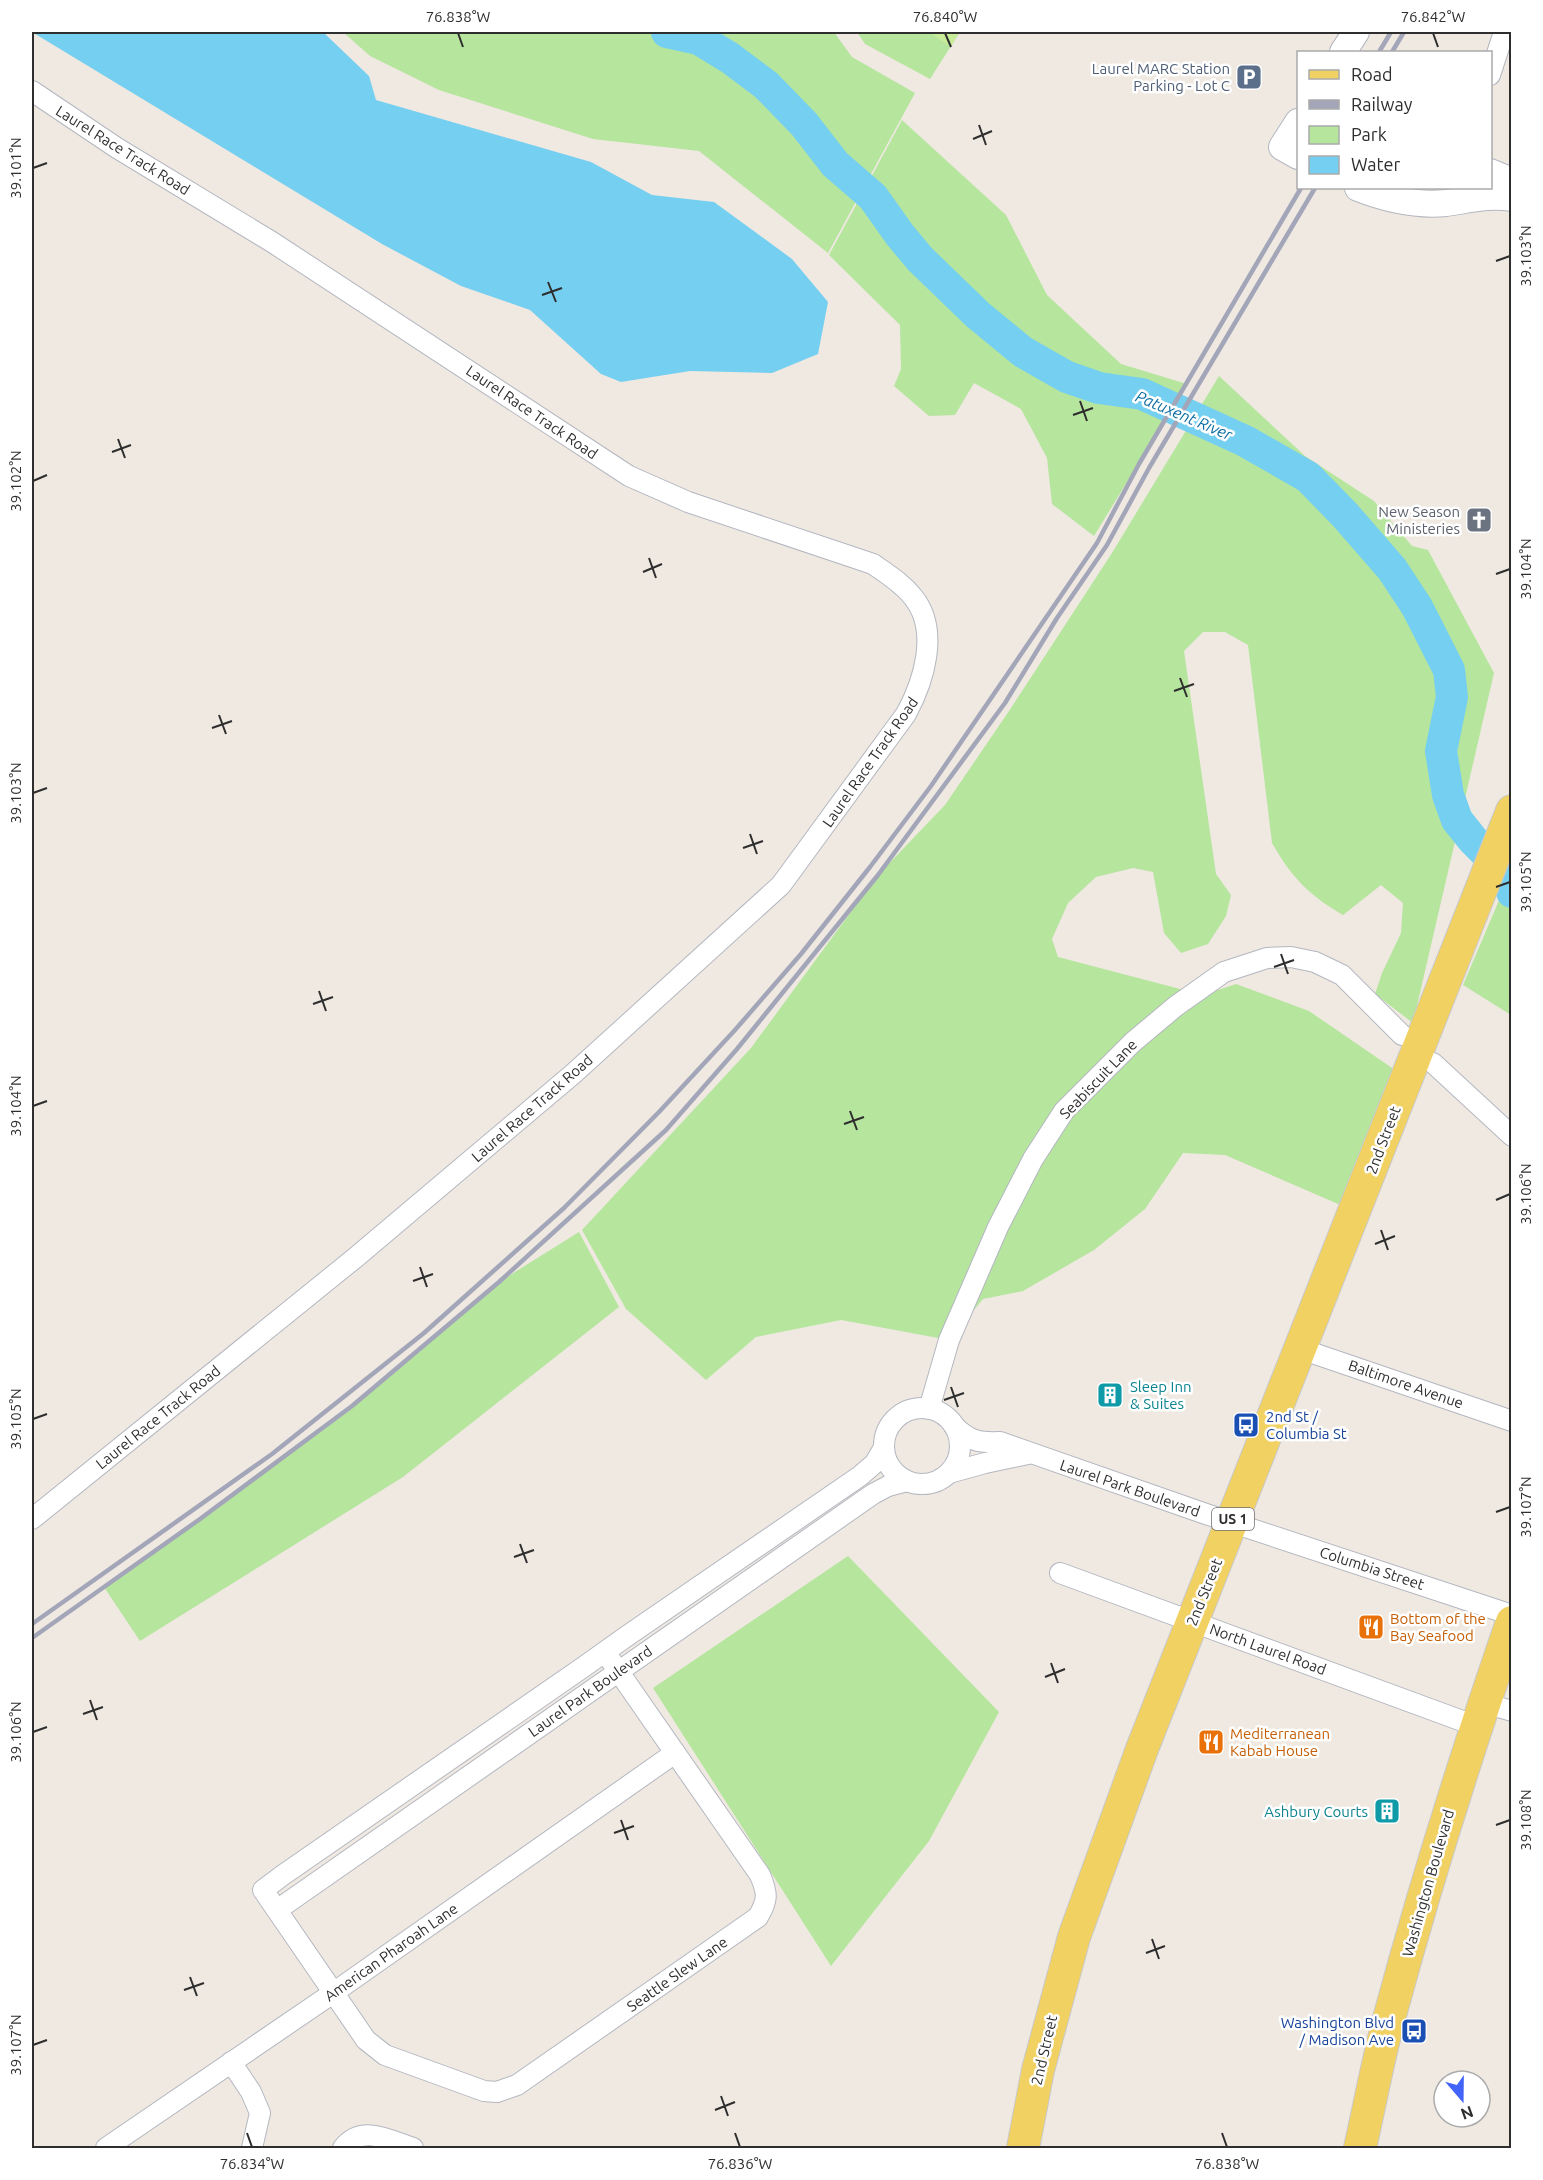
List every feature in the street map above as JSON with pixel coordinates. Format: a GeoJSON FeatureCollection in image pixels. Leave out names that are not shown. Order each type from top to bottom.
{"type":"FeatureCollection","features":[{"type":"Feature","properties":{"kind":"main road","name":"2nd Street"},"geometry":{"type":"LineString","coordinates":[[1023,2148],[1046,2037],[1074,1937],[1142,1749],[1512,812]]}},
{"type":"Feature","properties":{"kind":"main road","name":"Washington Boulevard"},"geometry":{"type":"LineString","coordinates":[[1359,2148],[1417,1916],[1491,1713],[1512,1622]]}},
{"type":"Feature","properties":{"kind":"street"},"geometry":{"type":"LineString","coordinates":[[1344,51],[1356,32]]}},
{"type":"Feature","properties":{"kind":"street"},"geometry":{"type":"LineString","coordinates":[[1492,72],[1504,32]]}},
{"type":"Feature","properties":{"kind":"street","name":"Laurel Race Track Road"},"geometry":{"type":"LineString","coordinates":[[32,91],[117,148],[272,242],[569,435],[628,476],[688,502],[873,564],[899,583],[914,598],[923,615],[927,639],[926,664],[918,692],[906,714],[781,885],[573,1074],[355,1258],[32,1519]]}},
{"type":"Feature","properties":{"kind":"street"},"geometry":{"type":"LineString","coordinates":[[1290,152],[1297,129]]}},
{"type":"Feature","properties":{"kind":"street"},"geometry":{"type":"LineString","coordinates":[[1492,172],[1512,180]]}},
{"type":"Feature","properties":{"kind":"street"},"geometry":{"type":"LineString","coordinates":[[1362,189],[1383,197],[1413,202],[1445,203],[1465,193],[1512,198]]}},
{"type":"Feature","properties":{"kind":"street","name":"Seabiscuit Lane"},"geometry":{"type":"LineString","coordinates":[[929,1409],[949,1340],[998,1227],[1033,1159],[1064,1111],[1133,1042],[1176,1006],[1224,972],[1267,958],[1291,957],[1316,962],[1342,975],[1402,1035]]}},
{"type":"Feature","properties":{"kind":"street"},"geometry":{"type":"LineString","coordinates":[[1433,1064],[1512,1136]]}},
{"type":"Feature","properties":{"kind":"street","name":"Baltimore Avenue"},"geometry":{"type":"LineString","coordinates":[[1301,1349],[1512,1421]]}},
{"type":"Feature","properties":{"kind":"street","name":"Laurel Park Boulevard"},"geometry":{"type":"LineString","coordinates":[[263,1890],[860,1476],[875,1463],[883,1449],[884,1437],[890,1425],[898,1416],[910,1410],[929,1409],[946,1417],[968,1438],[983,1443],[1000,1442],[1028,1454],[1232,1522]]}},
{"type":"Feature","properties":{"kind":"street"},"geometry":{"type":"LineString","coordinates":[[949,1473],[960,1451],[959,1438],[954,1426]]}},
{"type":"Feature","properties":{"kind":"street"},"geometry":{"type":"LineString","coordinates":[[883,1449],[886,1461],[893,1472],[907,1481]]}},
{"type":"Feature","properties":{"kind":"street","name":"Laurel Park Boulevard"},"geometry":{"type":"LineString","coordinates":[[277,1910],[873,1494],[888,1486],[907,1481],[914,1484],[927,1484],[949,1473],[1028,1454]]}},
{"type":"Feature","properties":{"kind":"street","name":"Columbia Street"},"geometry":{"type":"LineString","coordinates":[[1232,1522],[1512,1615]]}},
{"type":"Feature","properties":{"kind":"street","name":"North Laurel Road"},"geometry":{"type":"LineString","coordinates":[[1060,1573],[1192,1620],[1491,1713]]}},
{"type":"Feature","properties":{"kind":"street","name":"Seattle Slew Lane"},"geometry":{"type":"LineString","coordinates":[[263,1890],[366,2040],[385,2055],[484,2091],[497,2092],[517,2085],[758,1917],[766,1900],[763,1882],[605,1652]]}},
{"type":"Feature","properties":{"kind":"street","name":"American Pharoah Lane"},"geometry":{"type":"LineString","coordinates":[[106,2148],[333,1993],[675,1753]]}},
{"type":"Feature","properties":{"kind":"street"},"geometry":{"type":"LineString","coordinates":[[231,2062],[251,2092],[260,2114],[252,2148]]}},
{"type":"Feature","properties":{"kind":"street"},"geometry":{"type":"LineString","coordinates":[[343,2148],[356,2136],[366,2135],[377,2136],[413,2148]]}},
{"type":"Feature","properties":{"kind":"green space"},"geometry":{"type":"Polygon","coordinates":[[[343,32],[834,32],[852,57],[915,93],[828,253],[699,151],[593,139],[439,90],[370,56],[343,32]]]}},
{"type":"Feature","properties":{"kind":"green space"},"geometry":{"type":"Polygon","coordinates":[[[857,32],[960,32],[930,79],[865,44],[857,32]]]}},
{"type":"Feature","properties":{"kind":"green space"},"geometry":{"type":"Polygon","coordinates":[[[929,32],[959,32],[951,47],[929,32]]]}},
{"type":"Feature","properties":{"kind":"green space"},"geometry":{"type":"Polygon","coordinates":[[[902,120],[1006,215],[1047,295],[1121,364],[1187,384],[1094,536],[1052,504],[1047,458],[1021,409],[974,383],[955,415],[929,416],[894,386],[901,369],[900,325],[829,255],[902,120]]]}},
{"type":"Feature","properties":{"kind":"green space"},"geometry":{"type":"Polygon","coordinates":[[[1219,376],[1305,456],[1374,501],[1412,546],[1428,550],[1494,673],[1413,1023],[1375,994],[1401,933],[1403,903],[1381,885],[1343,915],[1302,885],[1272,843],[1248,645],[1225,632],[1203,632],[1184,651],[1216,874],[1231,895],[1226,916],[1208,944],[1181,953],[1164,933],[1153,872],[1133,868],[1096,877],[1068,903],[1052,939],[1058,957],[1203,995],[1236,984],[1309,1011],[1395,1070],[1345,1207],[1225,1155],[1183,1153],[1145,1209],[1094,1250],[1023,1291],[983,1299],[949,1340],[841,1320],[756,1337],[706,1380],[626,1309],[582,1230],[751,1048],[878,875],[945,805],[1112,553],[1219,376]]]}},
{"type":"Feature","properties":{"kind":"green space"},"geometry":{"type":"Polygon","coordinates":[[[1511,872],[1511,1015],[1463,985],[1511,872]]]}},
{"type":"Feature","properties":{"kind":"green space"},"geometry":{"type":"Polygon","coordinates":[[[579,1232],[619,1307],[403,1477],[140,1641],[104,1587],[277,1463],[430,1342],[499,1282],[579,1232]]]}},
{"type":"Feature","properties":{"kind":"green space"},"geometry":{"type":"Polygon","coordinates":[[[848,1556],[999,1712],[929,1841],[831,1966],[653,1688],[848,1556]]]}},
{"type":"Feature","properties":{"kind":"water"},"geometry":{"type":"Polygon","coordinates":[[[32,32],[323,32],[369,76],[376,100],[591,162],[652,195],[714,202],[792,259],[828,302],[818,354],[772,373],[690,371],[621,382],[601,374],[530,310],[461,286],[382,244],[32,32]]]}},
{"type":"Feature","properties":{"kind":"waterway","name":"Patuxent River"},"geometry":{"type":"LineString","coordinates":[[667,32],[699,39],[730,58],[766,85],[804,124],[835,164],[873,197],[920,259],[978,315],[1023,352],[1067,377],[1099,388],[1142,394],[1245,441],[1308,477],[1392,569],[1417,607],[1449,670],[1452,697],[1441,751],[1448,795],[1457,820],[1499,866],[1512,892]]}},
{"type":"Feature","properties":{"kind":"railway"},"geometry":{"type":"LineString","coordinates":[[1380,51],[1391,32]]}},
{"type":"Feature","properties":{"kind":"railway"},"geometry":{"type":"LineString","coordinates":[[1393,51],[1404,32]]}},
{"type":"Feature","properties":{"kind":"railway"},"geometry":{"type":"LineString","coordinates":[[32,1624],[272,1454],[424,1333],[564,1208],[659,1112],[735,1030],[801,954],[931,786],[1097,543],[1139,464],[1300,189]]}},
{"type":"Feature","properties":{"kind":"railway"},"geometry":{"type":"LineString","coordinates":[[32,1638],[200,1519],[352,1406],[499,1282],[666,1130],[737,1049],[878,875],[1005,703],[1057,618],[1107,545],[1149,468],[1314,189]]}},
{"type":"Feature","properties":{"kind":"place","name":"Laurel MARC Station Parking - Lot C"},"geometry":{"type":"Point","coordinates":[1249,77]}},
{"type":"Feature","properties":{"kind":"place","name":"New Season Ministeries"},"geometry":{"type":"Point","coordinates":[1479,520]}},
{"type":"Feature","properties":{"kind":"place","name":"Sleep Inn & Suites"},"geometry":{"type":"Point","coordinates":[1110,1395]}},
{"type":"Feature","properties":{"kind":"place","name":"2nd St / Columbia St"},"geometry":{"type":"Point","coordinates":[1246,1425]}},
{"type":"Feature","properties":{"kind":"place","name":"Bottom of the Bay Seafood"},"geometry":{"type":"Point","coordinates":[1371,1627]}},
{"type":"Feature","properties":{"kind":"place","name":"Mediterranean Kabab House"},"geometry":{"type":"Point","coordinates":[1211,1742]}},
{"type":"Feature","properties":{"kind":"place","name":"Ashbury Courts"},"geometry":{"type":"Point","coordinates":[1387,1811]}},
{"type":"Feature","properties":{"kind":"place","name":"Washington Blvd / Madison Ave"},"geometry":{"type":"Point","coordinates":[1414,2031]}}]}
